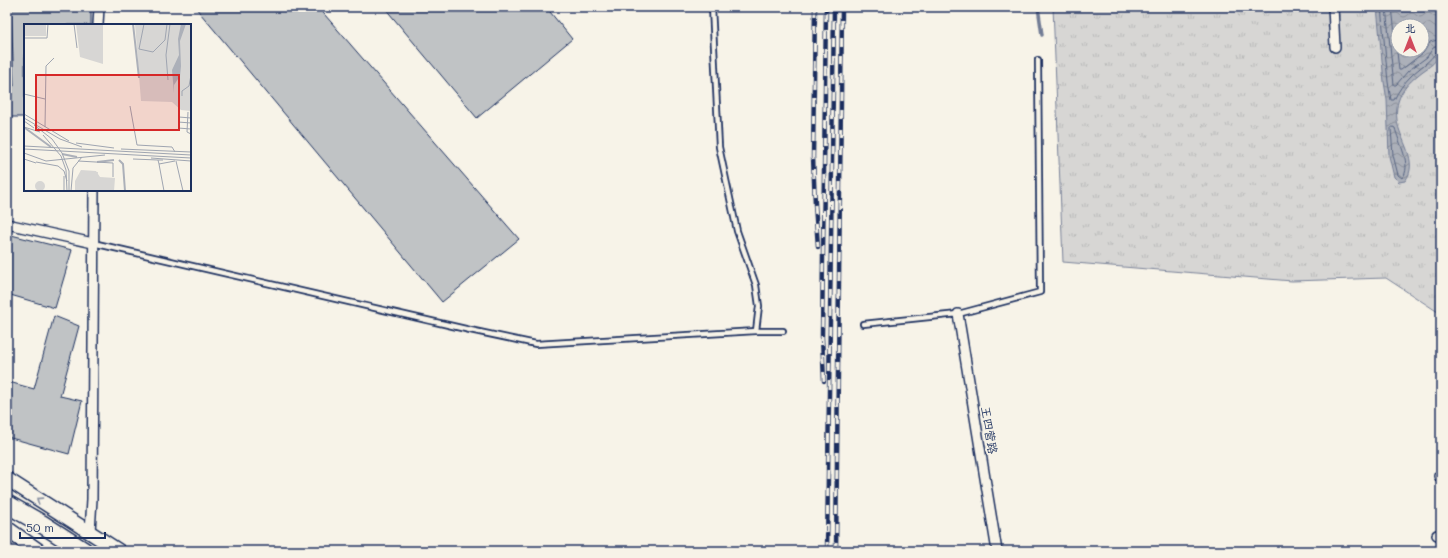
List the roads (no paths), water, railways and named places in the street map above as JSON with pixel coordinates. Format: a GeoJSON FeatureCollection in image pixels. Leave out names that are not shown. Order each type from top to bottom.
{"type":"FeatureCollection","features":[{"type":"Feature","properties":{"kind":"highway"},"geometry":{"type":"LineString","coordinates":[[7,504],[84,551]]}},
{"type":"Feature","properties":{"kind":"main road"},"geometry":{"type":"LineString","coordinates":[[7,479],[119,551]]}},
{"type":"Feature","properties":{"kind":"main road"},"geometry":{"type":"LineString","coordinates":[[7,529],[38,551]]}},
{"type":"Feature","properties":{"kind":"street"},"geometry":{"type":"LineString","coordinates":[[98,24],[99,7]]}},
{"type":"Feature","properties":{"kind":"street"},"geometry":{"type":"LineString","coordinates":[[1333,7],[1335,47]]}},
{"type":"Feature","properties":{"kind":"street"},"geometry":{"type":"LineString","coordinates":[[90,532],[92,499],[94,191]]}},
{"type":"Feature","properties":{"kind":"street"},"geometry":{"type":"LineString","coordinates":[[7,224],[93,243]]}},
{"type":"Feature","properties":{"kind":"street","name":"王四营路"},"geometry":{"type":"LineString","coordinates":[[958,314],[997,551]]}},
{"type":"Feature","properties":{"kind":"lane"},"geometry":{"type":"LineString","coordinates":[[712,7],[719,147],[737,231],[756,285],[759,306],[756,331]]}},
{"type":"Feature","properties":{"kind":"lane"},"geometry":{"type":"LineString","coordinates":[[863,324],[958,314],[1040,292],[1038,60]]}},
{"type":"Feature","properties":{"kind":"lane"},"geometry":{"type":"LineString","coordinates":[[93,243],[536,344],[756,331],[783,331]]}},
{"type":"Feature","properties":{"kind":"water"},"geometry":{"type":"Polygon","coordinates":[[[1377,7],[1441,7],[1442,39],[1439,56],[1434,63],[1411,81],[1402,92],[1397,104],[1397,120],[1410,158],[1409,174],[1405,181],[1399,182],[1394,177],[1389,156],[1387,100],[1377,7]]]}},
{"type":"Feature","properties":{"kind":"waterway"},"geometry":{"type":"LineString","coordinates":[[1038,7],[1042,35]]}},
{"type":"Feature","properties":{"kind":"railway"},"geometry":{"type":"LineString","coordinates":[[815,7],[813,157],[818,247]]}},
{"type":"Feature","properties":{"kind":"railway"},"geometry":{"type":"LineString","coordinates":[[824,381],[822,337],[826,7]]}},
{"type":"Feature","properties":{"kind":"railway"},"geometry":{"type":"LineString","coordinates":[[827,551],[834,7]]}},
{"type":"Feature","properties":{"kind":"railway"},"geometry":{"type":"LineString","coordinates":[[836,551],[842,7]]}}]}
